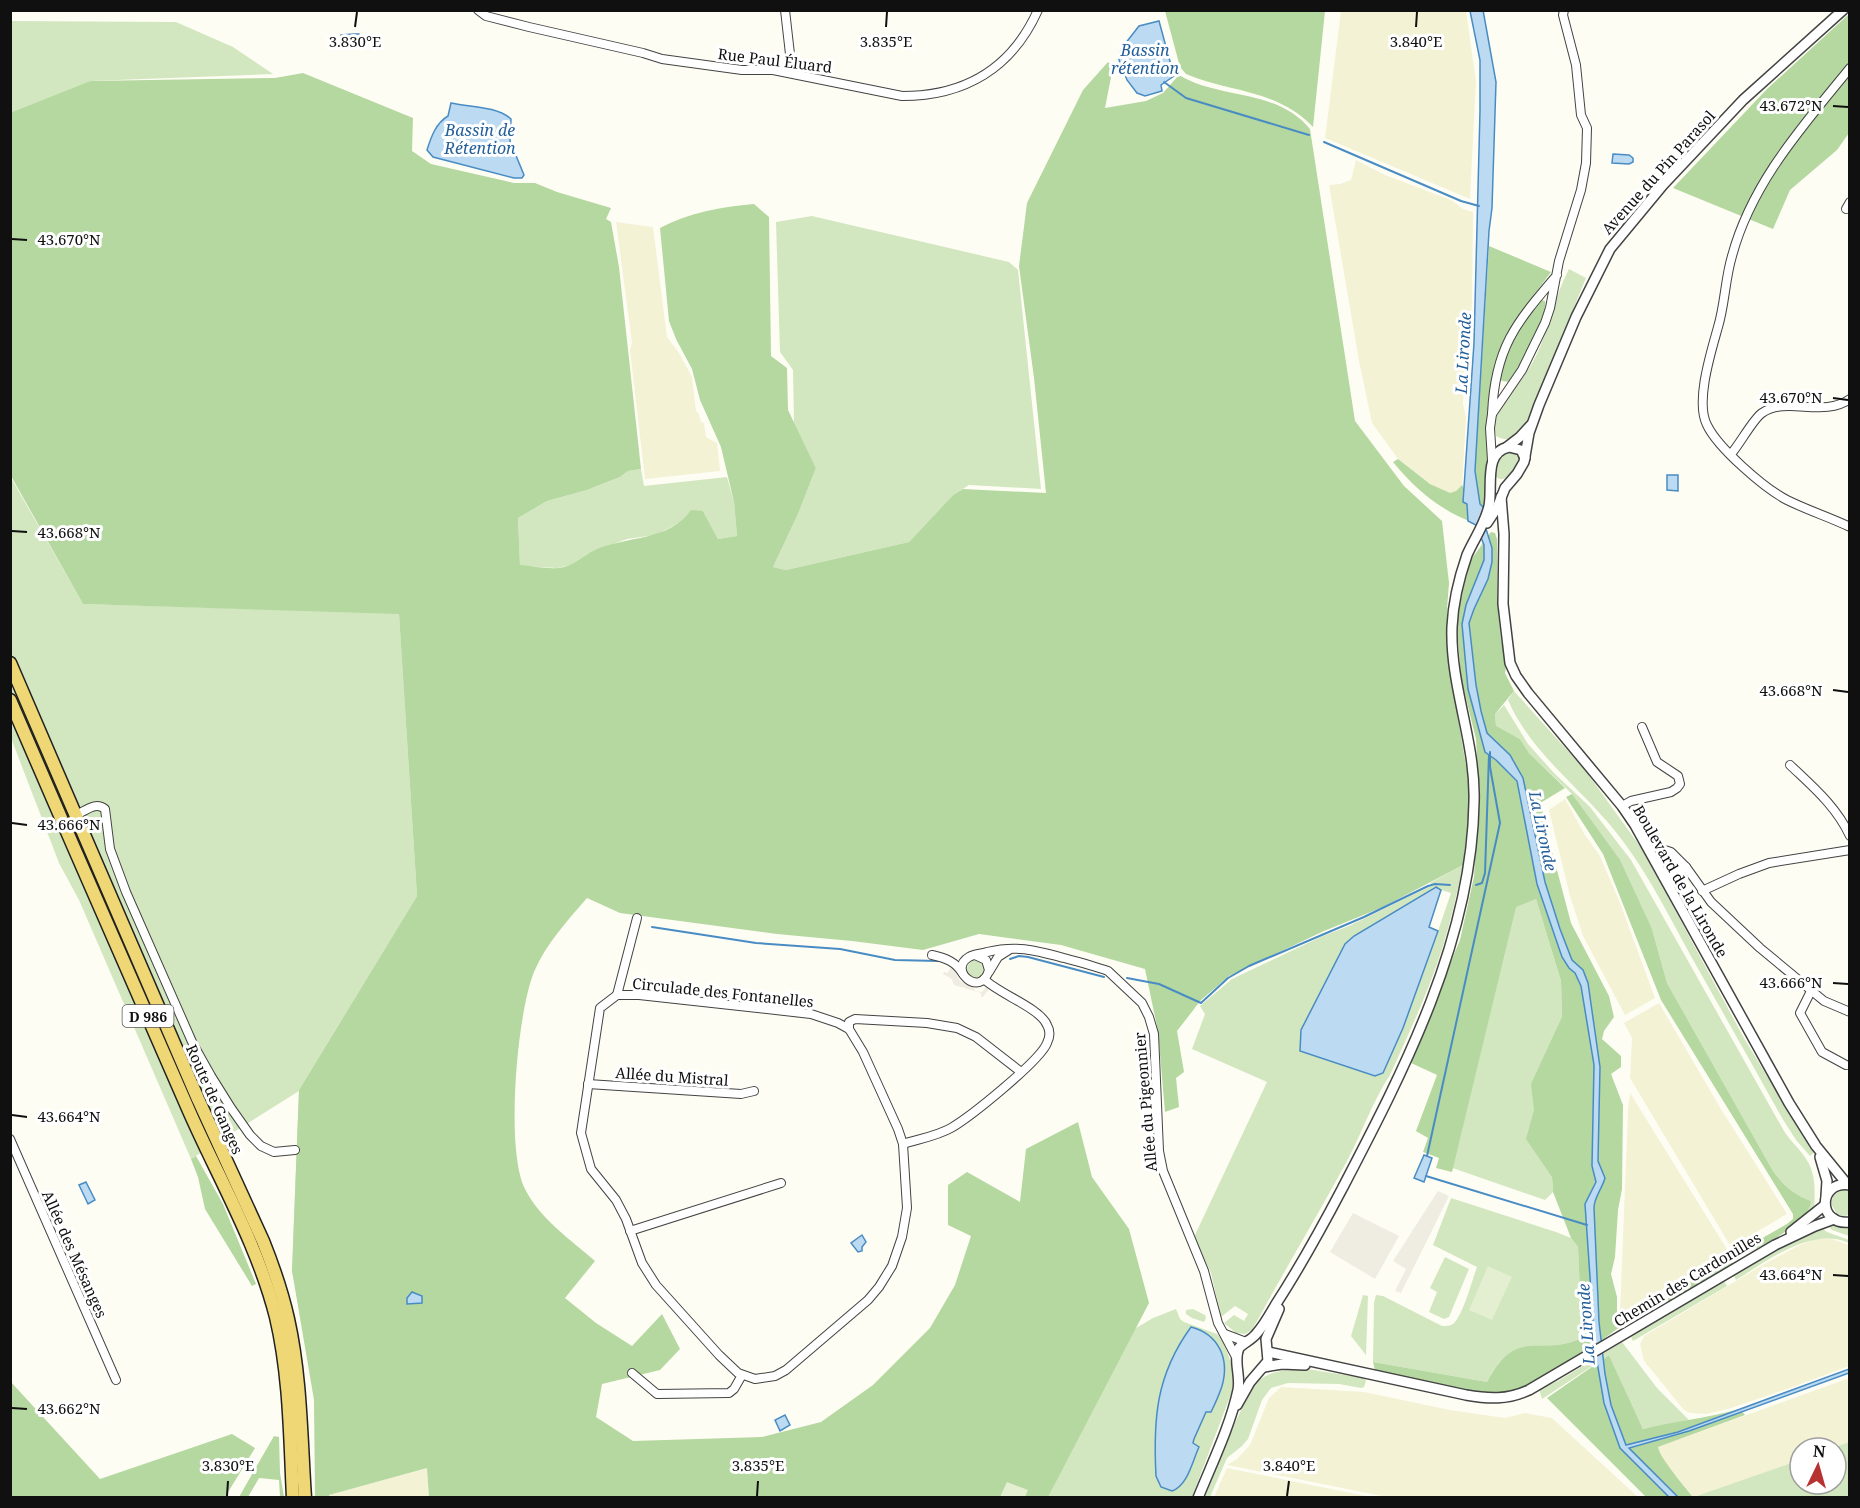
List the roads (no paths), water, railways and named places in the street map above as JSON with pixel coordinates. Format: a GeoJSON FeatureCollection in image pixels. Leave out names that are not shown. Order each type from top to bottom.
{"type":"FeatureCollection","features":[{"type":"Feature","properties":{"kind":"main road","name":"Route de Ganges"},"geometry":{"type":"LineString","coordinates":[[10,663],[198,1099],[260,1232],[276,1273],[295,1359],[305,1497]]}},
{"type":"Feature","properties":{"kind":"main road","name":"Route de Ganges"},"geometry":{"type":"LineString","coordinates":[[10,700],[262,1274],[275,1314],[286,1372],[294,1497]]}},
{"type":"Feature","properties":{"kind":"street","name":"Rue Paul Éluard"},"geometry":{"type":"LineString","coordinates":[[478,10],[486,16],[662,59],[742,70],[756,69],[789,73],[902,96],[931,95],[969,84],[1000,64],[1024,37],[1038,10]]}},
{"type":"Feature","properties":{"kind":"street"},"geometry":{"type":"LineString","coordinates":[[785,10],[791,63],[789,73]]}},
{"type":"Feature","properties":{"kind":"street"},"geometry":{"type":"LineString","coordinates":[[1492,414],[1522,370],[1548,315],[1558,261],[1581,190],[1587,128],[1581,116],[1576,65],[1563,15],[1564,10]]}},
{"type":"Feature","properties":{"kind":"street","name":"Avenue du Pin Parasol"},"geometry":{"type":"LineString","coordinates":[[1524,458],[1532,423],[1576,317],[1602,261],[1614,243],[1663,185],[1743,100],[1843,10]]}},
{"type":"Feature","properties":{"kind":"street"},"geometry":{"type":"LineString","coordinates":[[1850,68],[1772,166],[1747,215],[1731,257],[1724,307],[1708,363],[1704,393],[1706,423],[1712,433],[1750,472],[1785,499],[1850,527]]}},
{"type":"Feature","properties":{"kind":"street"},"geometry":{"type":"LineString","coordinates":[[1486,521],[1494,513],[1496,495],[1492,477],[1490,423],[1496,372],[1507,342],[1532,303],[1557,275]]}},
{"type":"Feature","properties":{"kind":"street"},"geometry":{"type":"LineString","coordinates":[[1731,454],[1740,445],[1760,414],[1771,408],[1827,408],[1850,399]]}},
{"type":"Feature","properties":{"kind":"street","name":"Avenue du Pin Parasol"},"geometry":{"type":"LineString","coordinates":[[1505,448],[1520,437],[1532,423]]}},
{"type":"Feature","properties":{"kind":"street"},"geometry":{"type":"LineString","coordinates":[[1232,1413],[1239,1384],[1237,1359],[1239,1348],[1262,1328],[1291,1282],[1378,1121],[1442,972],[1464,896],[1472,837],[1474,789],[1470,744],[1455,669],[1452,627],[1455,604],[1464,566],[1496,495],[1518,474],[1524,458],[1518,448],[1505,448],[1491,438]]}},
{"type":"Feature","properties":{"kind":"street"},"geometry":{"type":"LineString","coordinates":[[1492,461],[1505,448]]}},
{"type":"Feature","properties":{"kind":"street"},"geometry":{"type":"LineString","coordinates":[[1492,477],[1500,484],[1512,480]]}},
{"type":"Feature","properties":{"kind":"street","name":"Boulevard de la Lironde"},"geometry":{"type":"LineString","coordinates":[[1496,495],[1504,534],[1504,615],[1507,649],[1516,676],[1538,706],[1622,806],[1646,844],[1779,1085],[1816,1146],[1848,1184]]}},
{"type":"Feature","properties":{"kind":"street","name":"Boulevard de la Lironde"},"geometry":{"type":"LineString","coordinates":[[1494,513],[1504,534]]}},
{"type":"Feature","properties":{"kind":"street"},"geometry":{"type":"LineString","coordinates":[[1622,806],[1631,801],[1671,792],[1680,784],[1680,778],[1676,774],[1657,762],[1642,728]]}},
{"type":"Feature","properties":{"kind":"street"},"geometry":{"type":"LineString","coordinates":[[1790,765],[1824,796],[1842,819],[1850,836]]}},
{"type":"Feature","properties":{"kind":"street"},"geometry":{"type":"LineString","coordinates":[[76,815],[94,806],[101,806],[105,809],[110,849],[126,892],[193,1044],[231,1108],[250,1135],[267,1150],[274,1152],[295,1150]]}},
{"type":"Feature","properties":{"kind":"street"},"geometry":{"type":"LineString","coordinates":[[1646,844],[1671,852],[1686,867],[1710,902],[1760,948],[1824,1001],[1850,1012]]}},
{"type":"Feature","properties":{"kind":"street"},"geometry":{"type":"LineString","coordinates":[[1702,891],[1769,863],[1850,850]]}},
{"type":"Feature","properties":{"kind":"street"},"geometry":{"type":"LineString","coordinates":[[1663,876],[1674,874],[1686,867]]}},
{"type":"Feature","properties":{"kind":"street"},"geometry":{"type":"LineString","coordinates":[[617,995],[637,918]]}},
{"type":"Feature","properties":{"kind":"street"},"geometry":{"type":"LineString","coordinates":[[903,1144],[942,1132],[965,1119],[1021,1072],[1047,1044],[1049,1034],[1046,1022],[1029,1008],[1003,994],[987,976],[986,960],[973,956],[962,965],[964,976],[974,982],[987,976],[998,957],[1015,948]]}},
{"type":"Feature","properties":{"kind":"street","name":"Allée du Pigeonnier"},"geometry":{"type":"LineString","coordinates":[[964,976],[949,960],[932,955],[973,956],[1000,949],[1015,948],[1039,950],[1108,971],[1146,1009],[1154,1034],[1162,1171],[1204,1271],[1218,1323],[1237,1359]]}},
{"type":"Feature","properties":{"kind":"street"},"geometry":{"type":"LineString","coordinates":[[1811,991],[1800,1013],[1822,1052],[1846,1065]]}},
{"type":"Feature","properties":{"kind":"street","name":"Circulade des Fontanelles"},"geometry":{"type":"LineString","coordinates":[[742,1375],[719,1355],[656,1285],[642,1263],[616,1200],[591,1169],[581,1133],[598,1014],[603,1004],[617,995],[639,995],[811,1014],[849,1029]]}},
{"type":"Feature","properties":{"kind":"street"},"geometry":{"type":"LineString","coordinates":[[632,1373],[657,1394],[729,1393],[742,1375],[764,1378],[775,1376],[786,1370],[868,1300],[892,1266],[907,1208],[903,1144],[863,1052],[849,1029],[849,1022],[855,1019],[935,1024],[957,1028],[975,1037],[1021,1072]]}},
{"type":"Feature","properties":{"kind":"street","name":"Allée du Mistral"},"geometry":{"type":"LineString","coordinates":[[588,1084],[741,1094],[754,1091]]}},
{"type":"Feature","properties":{"kind":"street","name":"Allée des Mésanges"},"geometry":{"type":"LineString","coordinates":[[10,1139],[116,1380]]}},
{"type":"Feature","properties":{"kind":"street","name":"Boulevard de la Lironde"},"geometry":{"type":"LineString","coordinates":[[1816,1146],[1827,1181],[1825,1201]]}},
{"type":"Feature","properties":{"kind":"street"},"geometry":{"type":"LineString","coordinates":[[630,1231],[781,1183]]}},
{"type":"Feature","properties":{"kind":"street","name":"Chemin des Cardonilles"},"geometry":{"type":"LineString","coordinates":[[1775,1245],[1825,1201],[1834,1187],[1848,1184]]}},
{"type":"Feature","properties":{"kind":"street"},"geometry":{"type":"LineString","coordinates":[[1825,1201],[1828,1213],[1834,1220],[1849,1222]]}},
{"type":"Feature","properties":{"kind":"street","name":"Chemin des Cardonilles"},"geometry":{"type":"LineString","coordinates":[[1337,1368],[1466,1395],[1500,1399],[1529,1390],[1775,1245],[1815,1226],[1834,1220]]}},
{"type":"Feature","properties":{"kind":"street"},"geometry":{"type":"LineString","coordinates":[[1198,1497],[1232,1413],[1250,1382],[1268,1361],[1266,1339],[1291,1282]]}},
{"type":"Feature","properties":{"kind":"street"},"geometry":{"type":"LineString","coordinates":[[1224,1333],[1247,1341],[1259,1342],[1267,1350],[1337,1368]]}},
{"type":"Feature","properties":{"kind":"street"},"geometry":{"type":"LineString","coordinates":[[1237,1359],[1240,1366],[1248,1372],[1296,1364],[1337,1368]]}},
{"type":"Feature","properties":{"kind":"water"},"geometry":{"type":"Polygon","coordinates":[[[1483,10],[1496,82],[1492,208],[1475,471],[1480,504],[1484,508],[1482,516],[1492,548],[1492,562],[1488,579],[1469,623],[1476,685],[1487,733],[1510,755],[1523,778],[1545,882],[1572,960],[1583,970],[1588,983],[1600,1067],[1598,1161],[1605,1178],[1595,1200],[1594,1208],[1599,1322],[1611,1405],[1626,1445],[1678,1432],[1849,1369],[1849,1373],[1689,1431],[1629,1448],[1678,1497],[1669,1497],[1620,1448],[1604,1403],[1595,1350],[1585,1204],[1596,1182],[1592,1166],[1594,1065],[1581,986],[1575,973],[1562,957],[1537,884],[1517,781],[1485,752],[1468,689],[1462,624],[1466,605],[1484,560],[1484,545],[1476,525],[1468,521],[1467,504],[1463,502],[1474,343],[1480,111],[1480,60],[1470,11],[1483,10]]]}},
{"type":"Feature","properties":{"kind":"water","name":"Bassin rétention"},"geometry":{"type":"Polygon","coordinates":[[[1159,21],[1174,76],[1161,85],[1162,91],[1145,96],[1137,93],[1127,80],[1119,60],[1121,49],[1139,26],[1159,21]]]}},
{"type":"Feature","properties":{"kind":"water"},"geometry":{"type":"Polygon","coordinates":[[[359,34],[359,43],[341,43],[341,35],[359,34]]]}},
{"type":"Feature","properties":{"kind":"water","name":"Bassin de Rétention"},"geometry":{"type":"Polygon","coordinates":[[[451,103],[491,109],[511,119],[510,141],[524,175],[522,178],[514,178],[433,157],[427,150],[432,135],[437,126],[448,116],[451,103]]]}},
{"type":"Feature","properties":{"kind":"water"},"geometry":{"type":"Polygon","coordinates":[[[1613,154],[1629,155],[1633,158],[1633,162],[1629,164],[1612,163],[1613,154]]]}},
{"type":"Feature","properties":{"kind":"water"},"geometry":{"type":"Polygon","coordinates":[[[1667,475],[1678,475],[1678,491],[1667,490],[1667,475]]]}},
{"type":"Feature","properties":{"kind":"water"},"geometry":{"type":"Polygon","coordinates":[[[1436,887],[1441,890],[1429,927],[1438,931],[1403,1028],[1383,1073],[1375,1076],[1300,1051],[1301,1030],[1345,944],[1354,936],[1436,887]]]}},
{"type":"Feature","properties":{"kind":"water"},"geometry":{"type":"Polygon","coordinates":[[[1424,1155],[1432,1158],[1424,1182],[1414,1178],[1424,1155]]]}},
{"type":"Feature","properties":{"kind":"water"},"geometry":{"type":"Polygon","coordinates":[[[86,1182],[95,1200],[88,1204],[79,1185],[86,1182]]]}},
{"type":"Feature","properties":{"kind":"water"},"geometry":{"type":"Polygon","coordinates":[[[862,1235],[866,1242],[862,1251],[858,1252],[851,1243],[862,1235]]]}},
{"type":"Feature","properties":{"kind":"water"},"geometry":{"type":"Polygon","coordinates":[[[412,1292],[422,1296],[422,1303],[407,1304],[407,1298],[412,1292]]]}},
{"type":"Feature","properties":{"kind":"water"},"geometry":{"type":"Polygon","coordinates":[[[1191,1327],[1200,1330],[1215,1341],[1223,1357],[1224,1376],[1214,1406],[1211,1412],[1206,1412],[1194,1439],[1193,1443],[1199,1447],[1189,1472],[1182,1484],[1172,1491],[1161,1487],[1156,1476],[1155,1435],[1159,1398],[1170,1363],[1191,1327]]]}},
{"type":"Feature","properties":{"kind":"water"},"geometry":{"type":"Polygon","coordinates":[[[785,1415],[790,1425],[780,1431],[775,1420],[785,1415]]]}},
{"type":"Feature","properties":{"kind":"waterway"},"geometry":{"type":"LineString","coordinates":[[1164,82],[1186,98],[1309,135]]}},
{"type":"Feature","properties":{"kind":"waterway"},"geometry":{"type":"LineString","coordinates":[[1324,142],[1461,201],[1479,206]]}},
{"type":"Feature","properties":{"kind":"waterway"},"geometry":{"type":"LineString","coordinates":[[1427,1156],[1500,823],[1490,767],[1490,752]]}},
{"type":"Feature","properties":{"kind":"waterway"},"geometry":{"type":"LineString","coordinates":[[1476,885],[1482,883],[1485,873],[1489,755]]}},
{"type":"Feature","properties":{"kind":"waterway"},"geometry":{"type":"LineString","coordinates":[[1127,978],[1159,984],[1201,1003],[1228,978],[1249,966],[1364,917],[1428,886],[1450,885]]}},
{"type":"Feature","properties":{"kind":"waterway"},"geometry":{"type":"LineString","coordinates":[[652,927],[756,943],[840,949],[895,960],[938,961]]}},
{"type":"Feature","properties":{"kind":"waterway"},"geometry":{"type":"LineString","coordinates":[[1010,959],[1019,956],[1028,957],[1104,977]]}},
{"type":"Feature","properties":{"kind":"waterway"},"geometry":{"type":"LineString","coordinates":[[1426,1176],[1587,1225]]}},
{"type":"Feature","properties":{"kind":"water label","name":"La Lironde"},"geometry":{"type":"Point","coordinates":[1463,353]}},
{"type":"Feature","properties":{"kind":"water label","name":"La Lironde"},"geometry":{"type":"Point","coordinates":[1543,831]}},
{"type":"Feature","properties":{"kind":"water label","name":"La Lironde"},"geometry":{"type":"Point","coordinates":[1586,1324]}}]}
